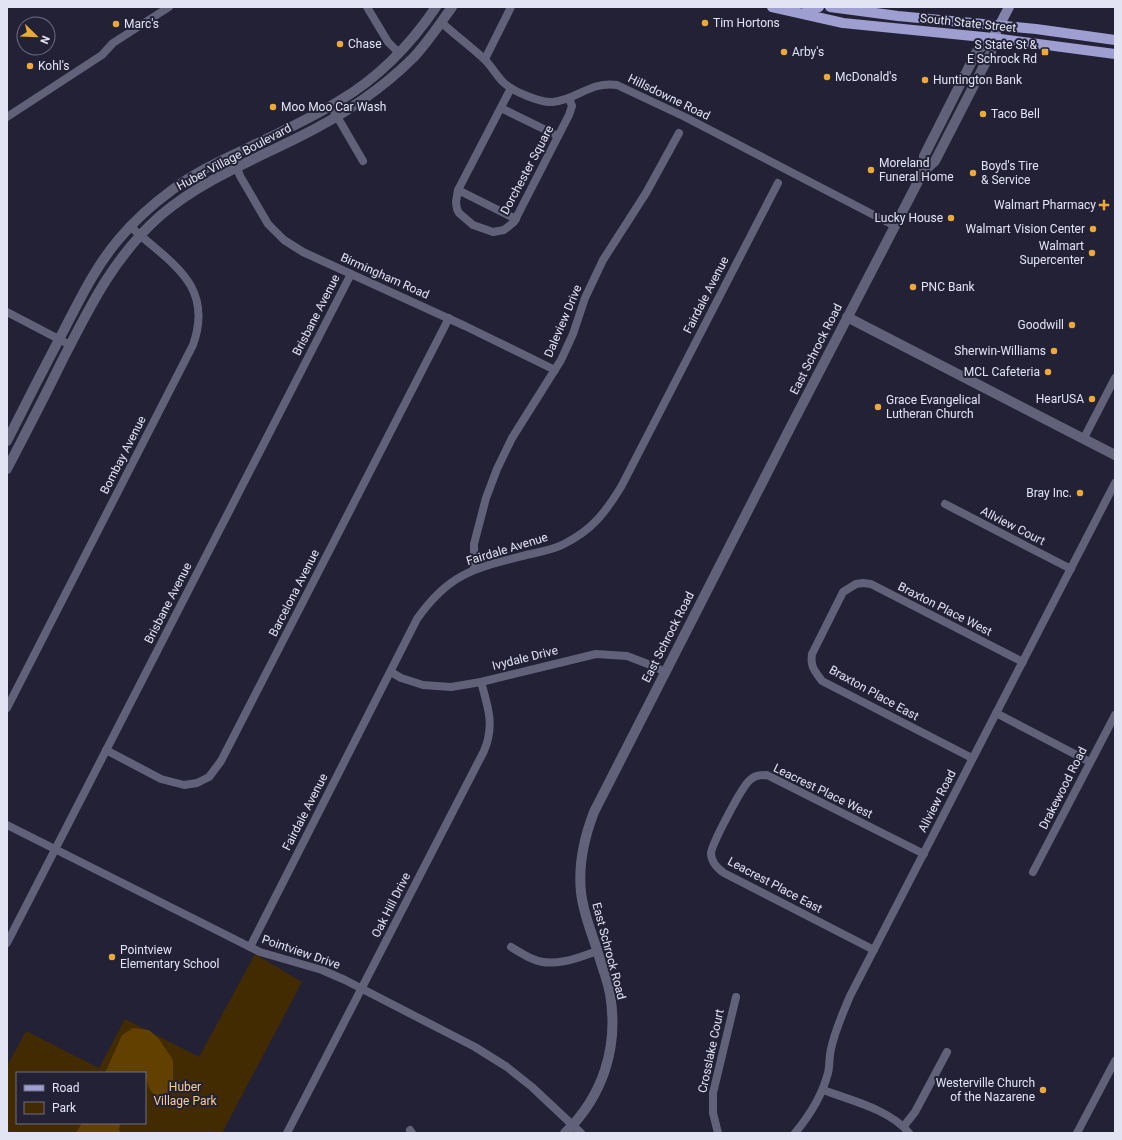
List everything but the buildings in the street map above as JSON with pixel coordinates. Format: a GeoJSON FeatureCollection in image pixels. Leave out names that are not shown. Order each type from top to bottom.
{"type":"FeatureCollection","features":[{"type":"Feature","properties":{"kind":"main road","name":"South State Street"},"geometry":{"type":"LineString","coordinates":[[772,7],[818,18],[858,25],[993,38],[1115,54]]}},
{"type":"Feature","properties":{"kind":"main road"},"geometry":{"type":"LineString","coordinates":[[807,7],[819,7]]}},
{"type":"Feature","properties":{"kind":"main road","name":"South State Street"},"geometry":{"type":"LineString","coordinates":[[830,7],[898,16],[999,25],[1110,39]]}},
{"type":"Feature","properties":{"kind":"main road","name":"East Schrock Road"},"geometry":{"type":"LineString","coordinates":[[993,38],[1009,7]]}},
{"type":"Feature","properties":{"kind":"main road"},"geometry":{"type":"LineString","coordinates":[[818,18],[826,12],[875,19],[898,16]]}},
{"type":"Feature","properties":{"kind":"main road"},"geometry":{"type":"LineString","coordinates":[[993,38],[1004,33],[1096,42],[1110,39]]}},
{"type":"Feature","properties":{"kind":"street"},"geometry":{"type":"LineString","coordinates":[[7,117],[102,55],[113,43],[169,7]]}},
{"type":"Feature","properties":{"kind":"street"},"geometry":{"type":"LineString","coordinates":[[367,7],[388,42],[399,53]]}},
{"type":"Feature","properties":{"kind":"street","name":"Huber Village Boulevard"},"geometry":{"type":"LineString","coordinates":[[7,441],[84,291],[99,266],[130,226],[153,205],[187,180],[227,158],[331,106],[366,82],[399,53],[422,27],[436,7]]}},
{"type":"Feature","properties":{"kind":"street","name":"Huber Village Boulevard"},"geometry":{"type":"LineString","coordinates":[[7,469],[96,297],[128,248],[139,235],[184,197],[337,117],[374,92],[414,56],[452,7]]}},
{"type":"Feature","properties":{"kind":"street"},"geometry":{"type":"LineString","coordinates":[[485,59],[511,7]]}},
{"type":"Feature","properties":{"kind":"street","name":"Hillsdowne Road"},"geometry":{"type":"LineString","coordinates":[[441,22],[485,59],[503,82],[511,88],[526,95],[553,102],[569,98],[599,85],[610,84],[623,87],[685,117],[895,226]]}},
{"type":"Feature","properties":{"kind":"street","name":"East Schrock Road"},"geometry":{"type":"LineString","coordinates":[[565,1133],[573,1125],[594,1095],[606,1068],[611,1046],[612,1012],[610,993],[586,916],[581,892],[581,857],[584,842],[594,812],[923,172],[924,156],[977,51],[993,38]]}},
{"type":"Feature","properties":{"kind":"street","name":"Dorchester Square"},"geometry":{"type":"LineString","coordinates":[[511,88],[458,190],[457,209],[459,213],[475,227],[493,232],[504,230],[516,219],[569,115],[572,106],[569,98]]}},
{"type":"Feature","properties":{"kind":"street"},"geometry":{"type":"LineString","coordinates":[[331,106],[363,160]]}},
{"type":"Feature","properties":{"kind":"street"},"geometry":{"type":"LineString","coordinates":[[501,108],[558,136]]}},
{"type":"Feature","properties":{"kind":"street","name":"Daleview Drive"},"geometry":{"type":"LineString","coordinates":[[474,569],[474,544],[486,498],[496,469],[512,438],[555,370],[573,334],[585,298],[603,260],[646,193],[679,133]]}},
{"type":"Feature","properties":{"kind":"street","name":"Birmingham Road"},"geometry":{"type":"LineString","coordinates":[[236,154],[240,176],[268,224],[284,240],[303,252],[449,318],[555,370]]}},
{"type":"Feature","properties":{"kind":"street","name":"Birmingham Road"},"geometry":{"type":"LineString","coordinates":[[227,158],[238,168]]}},
{"type":"Feature","properties":{"kind":"street","name":"Fairdale Avenue"},"geometry":{"type":"LineString","coordinates":[[250,947],[417,619],[428,604],[456,579],[474,569],[562,545],[586,530],[597,521],[621,487],[778,183]]}},
{"type":"Feature","properties":{"kind":"street"},"geometry":{"type":"LineString","coordinates":[[458,190],[516,219]]}},
{"type":"Feature","properties":{"kind":"street","name":"Bombay Avenue"},"geometry":{"type":"LineString","coordinates":[[7,708],[193,345],[198,331],[199,315],[196,299],[191,286],[176,267],[130,226]]}},
{"type":"Feature","properties":{"kind":"street","name":"Brisbane Avenue"},"geometry":{"type":"LineString","coordinates":[[7,943],[351,274]]}},
{"type":"Feature","properties":{"kind":"street"},"geometry":{"type":"LineString","coordinates":[[7,312],[70,345]]}},
{"type":"Feature","properties":{"kind":"street","name":"Barcelona Avenue"},"geometry":{"type":"LineString","coordinates":[[106,750],[161,779],[184,785],[197,783],[209,777],[221,761],[449,318]]}},
{"type":"Feature","properties":{"kind":"street"},"geometry":{"type":"LineString","coordinates":[[847,318],[1115,455]]}},
{"type":"Feature","properties":{"kind":"street"},"geometry":{"type":"LineString","coordinates":[[1084,438],[1115,378]]}},
{"type":"Feature","properties":{"kind":"street","name":"Allview Road"},"geometry":{"type":"LineString","coordinates":[[795,1133],[815,1107],[823,1090],[828,1072],[830,1050],[839,1021],[972,758],[1115,483]]}},
{"type":"Feature","properties":{"kind":"street","name":"Allview Court"},"geometry":{"type":"LineString","coordinates":[[945,504],[1071,569]]}},
{"type":"Feature","properties":{"kind":"street","name":"Braxton Place West"},"geometry":{"type":"LineString","coordinates":[[856,584],[871,584],[1023,662]]}},
{"type":"Feature","properties":{"kind":"street","name":"Braxton Place East"},"geometry":{"type":"LineString","coordinates":[[856,584],[844,592],[812,654],[812,667],[822,680],[972,758]]}},
{"type":"Feature","properties":{"kind":"street","name":"Ivydale Drive"},"geometry":{"type":"LineString","coordinates":[[391,672],[401,678],[423,685],[451,687],[481,682],[596,654],[627,656],[665,672]]}},
{"type":"Feature","properties":{"kind":"street","name":"Oak Hill Drive"},"geometry":{"type":"LineString","coordinates":[[287,1133],[362,989],[488,740],[490,730],[481,682]]}},
{"type":"Feature","properties":{"kind":"street"},"geometry":{"type":"LineString","coordinates":[[996,713],[1090,762]]}},
{"type":"Feature","properties":{"kind":"street","name":"Drakewood Road"},"geometry":{"type":"LineString","coordinates":[[1033,872],[1115,715]]}},
{"type":"Feature","properties":{"kind":"street","name":"Leacrest Place West"},"geometry":{"type":"LineString","coordinates":[[728,816],[744,786],[751,779],[760,775],[767,775],[924,854]]}},
{"type":"Feature","properties":{"kind":"street","name":"Leacrest Place East"},"geometry":{"type":"LineString","coordinates":[[728,816],[713,846],[711,854],[713,863],[718,869],[874,950]]}},
{"type":"Feature","properties":{"kind":"street","name":"Pointview Drive"},"geometry":{"type":"LineString","coordinates":[[7,825],[56,848],[260,952],[322,970],[475,1047],[507,1067],[532,1087],[573,1125]]}},
{"type":"Feature","properties":{"kind":"street"},"geometry":{"type":"LineString","coordinates":[[511,946],[532,959],[546,962],[564,961],[597,951]]}},
{"type":"Feature","properties":{"kind":"street","name":"Crosslake Court"},"geometry":{"type":"LineString","coordinates":[[718,1133],[713,1113],[713,1093],[736,997]]}},
{"type":"Feature","properties":{"kind":"street"},"geometry":{"type":"LineString","coordinates":[[904,1126],[914,1112],[947,1052]]}},
{"type":"Feature","properties":{"kind":"street"},"geometry":{"type":"LineString","coordinates":[[1077,1133],[1115,1061]]}},
{"type":"Feature","properties":{"kind":"street"},"geometry":{"type":"LineString","coordinates":[[823,1090],[885,1114],[904,1126],[909,1133]]}},
{"type":"Feature","properties":{"kind":"street"},"geometry":{"type":"LineString","coordinates":[[573,1125],[581,1133]]}},
{"type":"Feature","properties":{"kind":"green space","name":"Huber Village Park"},"geometry":{"type":"Polygon","coordinates":[[[255,954],[302,982],[222,1133],[7,1133],[7,1066],[26,1031],[99,1068],[125,1019],[199,1057],[255,954]]]}},
{"type":"Feature","properties":{"kind":"shaded area"},"geometry":{"type":"Polygon","coordinates":[[[133,1028],[149,1030],[159,1039],[173,1060],[173,1087],[161,1098],[153,1094],[151,1091],[148,1085],[146,1072],[105,1072],[122,1035],[133,1028]]]}},
{"type":"Feature","properties":{"kind":"shaded area"},"geometry":{"type":"Polygon","coordinates":[[[81,1124],[120,1124],[119,1130],[121,1133],[76,1133],[81,1124]]]}},
{"type":"Feature","properties":{"kind":"place","name":"Tim Hortons"},"geometry":{"type":"Point","coordinates":[705,23]}},
{"type":"Feature","properties":{"kind":"place","name":"Marc's"},"geometry":{"type":"Point","coordinates":[116,24]}},
{"type":"Feature","properties":{"kind":"place","name":"Chase"},"geometry":{"type":"Point","coordinates":[340,44]}},
{"type":"Feature","properties":{"kind":"place","name":"Arby's"},"geometry":{"type":"Point","coordinates":[784,52]}},
{"type":"Feature","properties":{"kind":"place","name":"S State St & E Schrock Rd"},"geometry":{"type":"Point","coordinates":[1045,52]}},
{"type":"Feature","properties":{"kind":"place","name":"Kohl's"},"geometry":{"type":"Point","coordinates":[30,66]}},
{"type":"Feature","properties":{"kind":"place","name":"McDonald's"},"geometry":{"type":"Point","coordinates":[827,77]}},
{"type":"Feature","properties":{"kind":"place","name":"Huntington Bank"},"geometry":{"type":"Point","coordinates":[925,80]}},
{"type":"Feature","properties":{"kind":"place","name":"Moo Moo Car Wash"},"geometry":{"type":"Point","coordinates":[273,107]}},
{"type":"Feature","properties":{"kind":"place","name":"Taco Bell"},"geometry":{"type":"Point","coordinates":[983,114]}},
{"type":"Feature","properties":{"kind":"place","name":"Moreland Funeral Home"},"geometry":{"type":"Point","coordinates":[871,170]}},
{"type":"Feature","properties":{"kind":"place","name":"Boyd's Tire & Service"},"geometry":{"type":"Point","coordinates":[973,173]}},
{"type":"Feature","properties":{"kind":"place","name":"Walmart Pharmacy"},"geometry":{"type":"Point","coordinates":[1104,205]}},
{"type":"Feature","properties":{"kind":"place","name":"Lucky House"},"geometry":{"type":"Point","coordinates":[951,218]}},
{"type":"Feature","properties":{"kind":"place","name":"Walmart Vision Center"},"geometry":{"type":"Point","coordinates":[1093,229]}},
{"type":"Feature","properties":{"kind":"place","name":"Walmart Supercenter"},"geometry":{"type":"Point","coordinates":[1092,253]}},
{"type":"Feature","properties":{"kind":"place","name":"PNC Bank"},"geometry":{"type":"Point","coordinates":[913,287]}},
{"type":"Feature","properties":{"kind":"place","name":"Goodwill"},"geometry":{"type":"Point","coordinates":[1072,325]}},
{"type":"Feature","properties":{"kind":"place","name":"Sherwin-Williams"},"geometry":{"type":"Point","coordinates":[1054,351]}},
{"type":"Feature","properties":{"kind":"place","name":"MCL Cafeteria"},"geometry":{"type":"Point","coordinates":[1048,372]}},
{"type":"Feature","properties":{"kind":"place","name":"HearUSA"},"geometry":{"type":"Point","coordinates":[1092,399]}},
{"type":"Feature","properties":{"kind":"place","name":"Grace Evangelical Lutheran Church"},"geometry":{"type":"Point","coordinates":[878,407]}},
{"type":"Feature","properties":{"kind":"place","name":"Bray Inc."},"geometry":{"type":"Point","coordinates":[1080,493]}},
{"type":"Feature","properties":{"kind":"place","name":"Pointview Elementary School"},"geometry":{"type":"Point","coordinates":[112,957]}},
{"type":"Feature","properties":{"kind":"place","name":"Westerville Church of the Nazarene"},"geometry":{"type":"Point","coordinates":[1043,1090]}}]}
